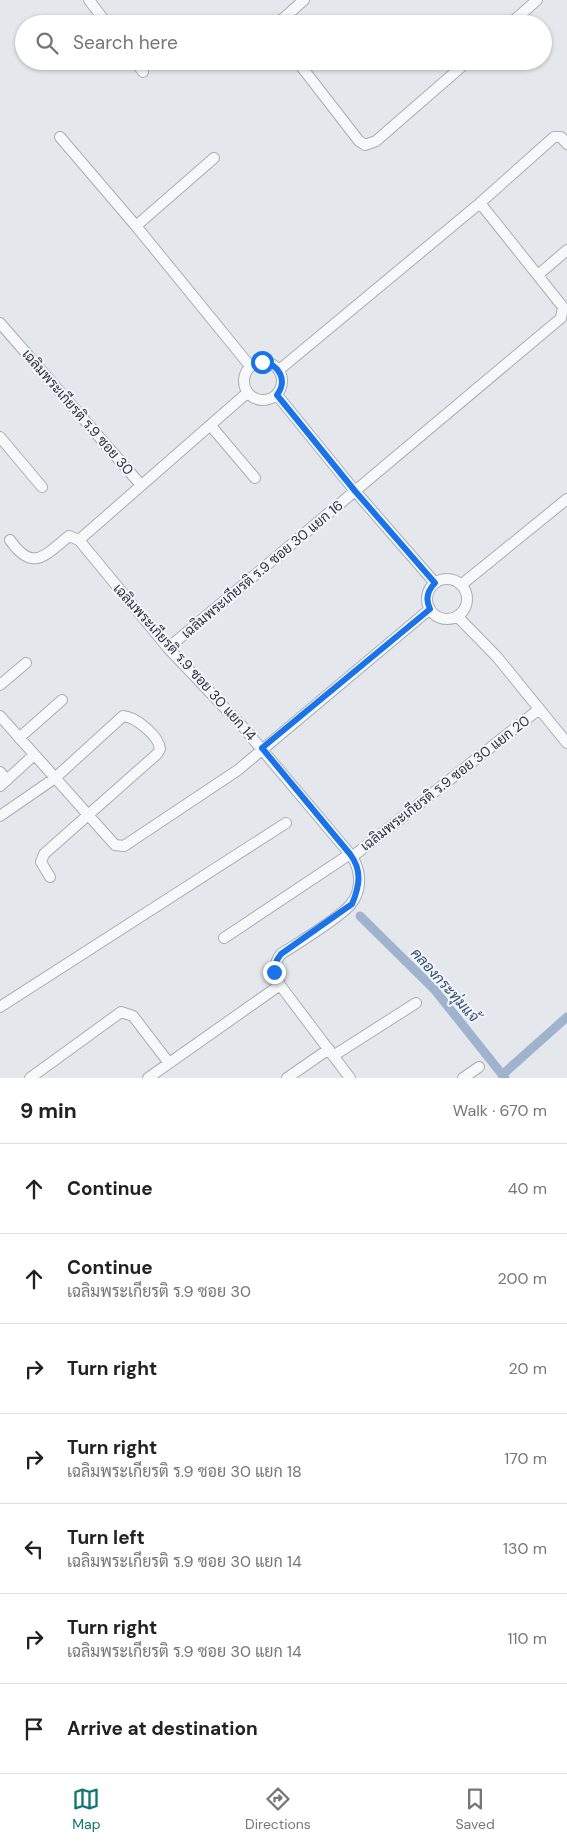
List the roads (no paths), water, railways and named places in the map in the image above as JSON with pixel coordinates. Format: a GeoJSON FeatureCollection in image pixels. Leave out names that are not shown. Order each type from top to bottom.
{"type":"FeatureCollection","features":[{"type":"Feature","properties":{"kind":"street"},"geometry":{"type":"LineString","coordinates":[[89,0],[100,15]]}},
{"type":"Feature","properties":{"kind":"street"},"geometry":{"type":"LineString","coordinates":[[287,15],[304,0]]}},
{"type":"Feature","properties":{"kind":"street"},"geometry":{"type":"LineString","coordinates":[[520,15],[537,0]]}},
{"type":"Feature","properties":{"kind":"street"},"geometry":{"type":"LineString","coordinates":[[303,70],[359,141],[365,145],[376,141],[458,70]]}},
{"type":"Feature","properties":{"kind":"street"},"geometry":{"type":"LineString","coordinates":[[60,137],[136,226],[250,366]]}},
{"type":"Feature","properties":{"kind":"street"},"geometry":{"type":"LineString","coordinates":[[279,370],[480,204],[554,137],[560,137],[567,144]]}},
{"type":"Feature","properties":{"kind":"street"},"geometry":{"type":"LineString","coordinates":[[136,226],[214,158]]}},
{"type":"Feature","properties":{"kind":"street","name":"เฉลิมพระเกียรติ ร.9 ซอย 30 แยก 16"},"geometry":{"type":"LineString","coordinates":[[168,648],[561,318],[563,307],[480,204]]}},
{"type":"Feature","properties":{"kind":"street"},"geometry":{"type":"LineString","coordinates":[[538,275],[567,250]]}},
{"type":"Feature","properties":{"kind":"street","name":"เฉลิมพระเกียรติ ร.9 ซอย 30"},"geometry":{"type":"LineString","coordinates":[[0,323],[141,485],[211,426],[247,392]]}},
{"type":"Feature","properties":{"kind":"street"},"geometry":{"type":"LineString","coordinates":[[262,362],[268,363],[279,370],[282,383],[277,395],[262,401],[247,392],[244,379],[250,366],[262,362]]}},
{"type":"Feature","properties":{"kind":"street"},"geometry":{"type":"LineString","coordinates":[[277,395],[355,491],[435,583]]}},
{"type":"Feature","properties":{"kind":"street"},"geometry":{"type":"LineString","coordinates":[[211,426],[255,478]]}},
{"type":"Feature","properties":{"kind":"street"},"geometry":{"type":"LineString","coordinates":[[0,437],[42,486]]}},
{"type":"Feature","properties":{"kind":"street"},"geometry":{"type":"LineString","coordinates":[[10,540],[25,558],[37,559],[69,536],[79,540],[141,485]]}},
{"type":"Feature","properties":{"kind":"street"},"geometry":{"type":"LineString","coordinates":[[462,586],[567,499]]}},
{"type":"Feature","properties":{"kind":"street","name":"เฉลิมพระเกียรติ ร.9 ซอย 30 แยก 14"},"geometry":{"type":"LineString","coordinates":[[79,540],[168,648],[262,748],[351,855],[360,872],[352,904],[281,954],[275,965],[274,972],[280,985],[350,1078]]}},
{"type":"Feature","properties":{"kind":"street"},"geometry":{"type":"LineString","coordinates":[[446,579],[462,586],[466,603],[457,616],[447,619],[440,618],[430,609],[427,598],[430,587],[435,583],[446,579]]}},
{"type":"Feature","properties":{"kind":"street"},"geometry":{"type":"LineString","coordinates":[[0,716],[115,845],[124,846],[219,784],[430,609]]}},
{"type":"Feature","properties":{"kind":"street"},"geometry":{"type":"LineString","coordinates":[[457,616],[497,657],[538,710],[567,743]]}},
{"type":"Feature","properties":{"kind":"street"},"geometry":{"type":"LineString","coordinates":[[0,685],[26,663]]}},
{"type":"Feature","properties":{"kind":"street"},"geometry":{"type":"LineString","coordinates":[[19,738],[62,700]]}},
{"type":"Feature","properties":{"kind":"street","name":"เฉลิมพระเกียรติ ร.9 ซอย 30 แยก 20"},"geometry":{"type":"LineString","coordinates":[[224,938],[351,855],[538,710]]}},
{"type":"Feature","properties":{"kind":"street"},"geometry":{"type":"LineString","coordinates":[[0,816],[54,778],[123,716],[134,718],[157,740],[160,749],[157,754],[44,854],[41,862],[50,877]]}},
{"type":"Feature","properties":{"kind":"street"},"geometry":{"type":"LineString","coordinates":[[2,779],[34,755]]}},
{"type":"Feature","properties":{"kind":"street"},"geometry":{"type":"LineString","coordinates":[[0,1007],[286,823]]}},
{"type":"Feature","properties":{"kind":"street"},"geometry":{"type":"LineString","coordinates":[[148,1078],[280,985]]}},
{"type":"Feature","properties":{"kind":"street"},"geometry":{"type":"LineString","coordinates":[[287,1078],[416,1002]]}},
{"type":"Feature","properties":{"kind":"street"},"geometry":{"type":"LineString","coordinates":[[30,1078],[121,1012],[133,1016],[169,1063]]}},
{"type":"Feature","properties":{"kind":"street"},"geometry":{"type":"LineString","coordinates":[[463,1078],[479,1067]]}},
{"type":"Feature","properties":{"kind":"waterway","name":"คลองกระทุ่มแจ้"},"geometry":{"type":"LineString","coordinates":[[360,916],[434,989],[505,1078]]}},
{"type":"Feature","properties":{"kind":"waterway"},"geometry":{"type":"LineString","coordinates":[[502,1075],[567,1017]]}}]}
